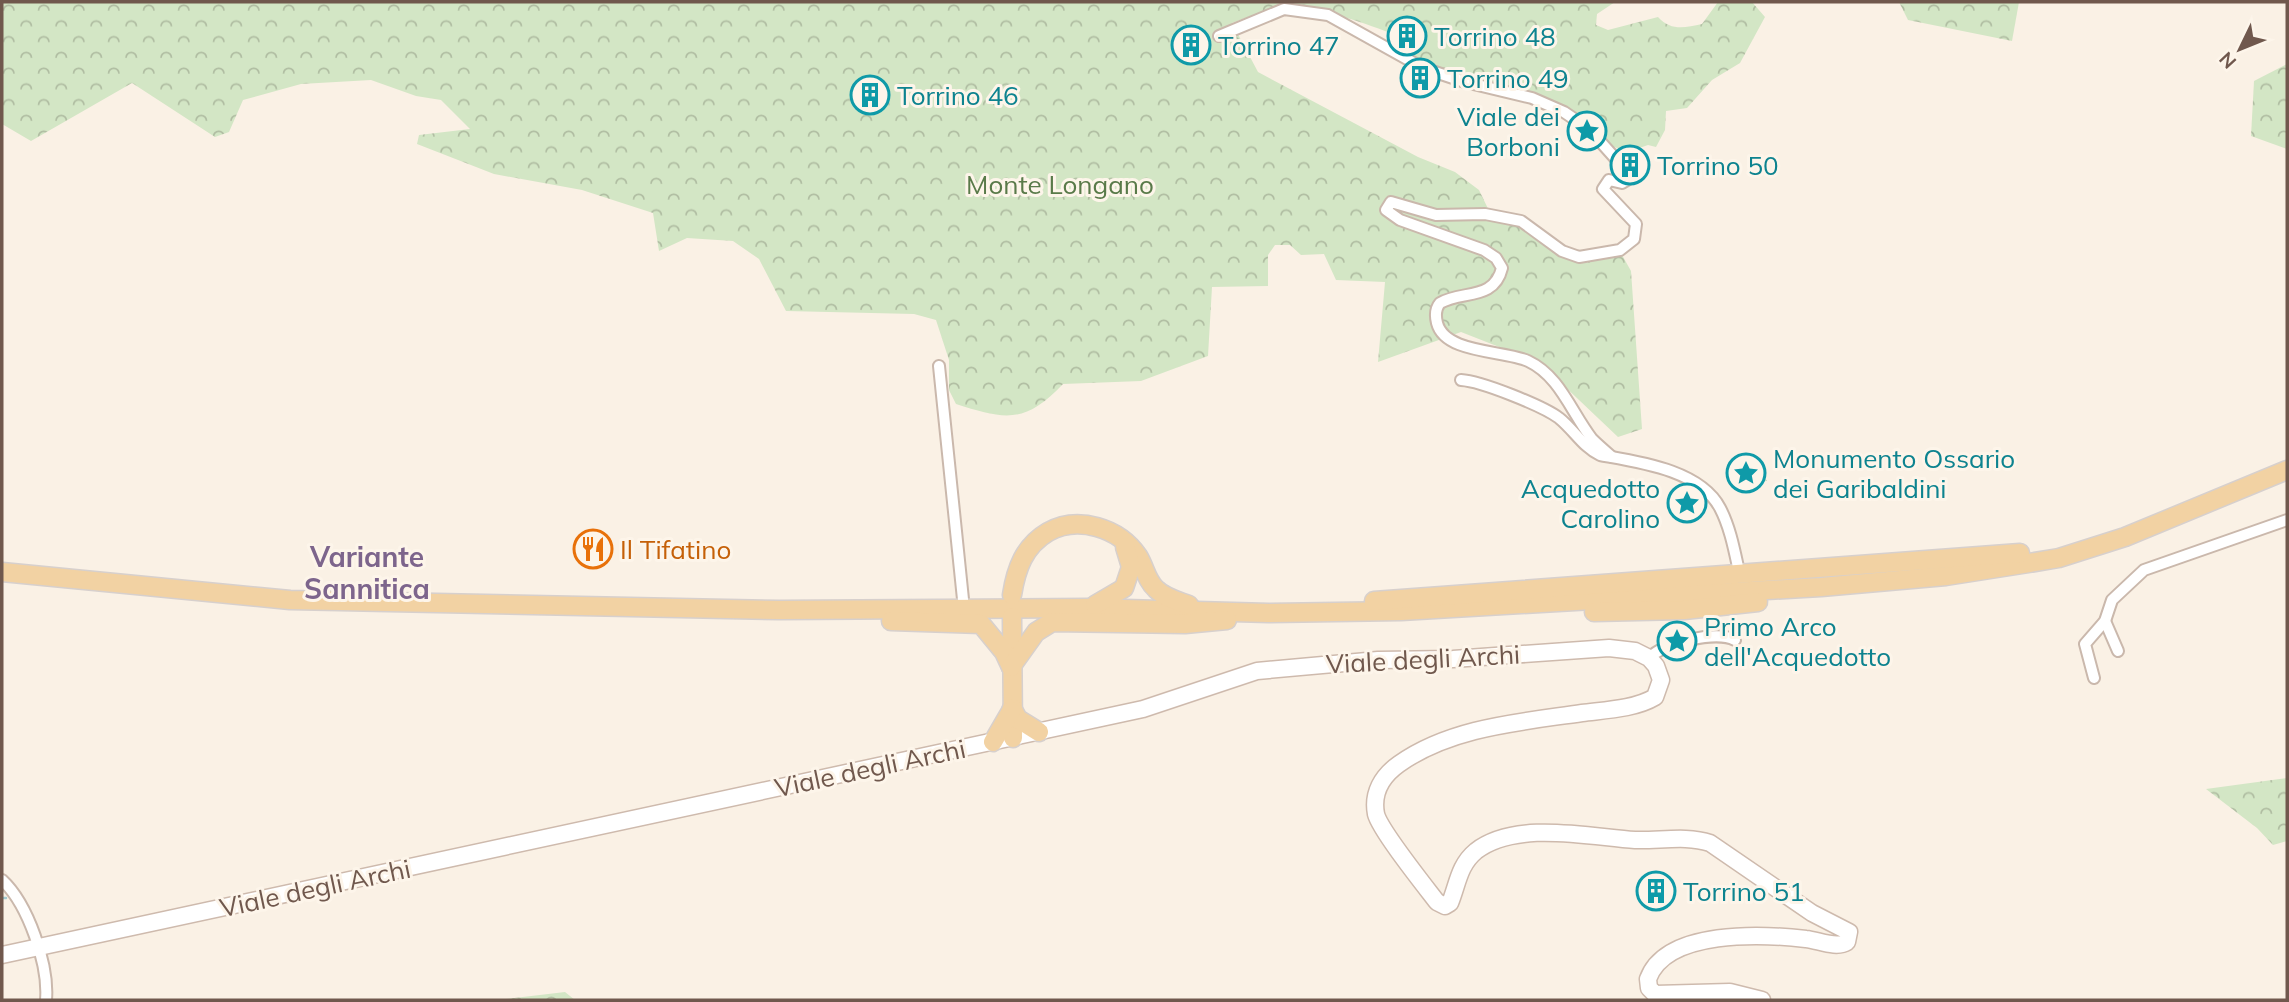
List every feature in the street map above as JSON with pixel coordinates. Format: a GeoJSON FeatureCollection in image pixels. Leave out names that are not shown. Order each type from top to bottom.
{"type":"FeatureCollection","features":[{"type":"Feature","properties":{"kind":"main road"},"geometry":{"type":"LineString","coordinates":[[1239,610],[1269,613],[1401,611],[1768,590],[1946,576],[2060,558],[2125,537],[2287,470]]}},
{"type":"Feature","properties":{"kind":"main road"},"geometry":{"type":"LineString","coordinates":[[1012,595],[1024,555],[1050,531],[1069,525],[1089,525],[1105,529],[1122,540],[1138,556],[1148,579],[1159,592],[1206,610]]}},
{"type":"Feature","properties":{"kind":"main road"},"geometry":{"type":"LineString","coordinates":[[1089,608],[1124,589],[1131,567],[1122,540]]}},
{"type":"Feature","properties":{"kind":"main road"},"geometry":{"type":"LineString","coordinates":[[2,572],[290,600],[779,610],[1239,610],[1740,576],[2097,545]]}},
{"type":"Feature","properties":{"kind":"main road"},"geometry":{"type":"LineString","coordinates":[[779,610],[833,618],[976,622],[985,627],[1011,667]]}},
{"type":"Feature","properties":{"kind":"main road"},"geometry":{"type":"LineString","coordinates":[[1011,667],[1036,632],[1052,622],[1185,624],[1269,613]]}},
{"type":"Feature","properties":{"kind":"main road"},"geometry":{"type":"LineString","coordinates":[[1012,617],[1013,738]]}},
{"type":"Feature","properties":{"kind":"main road","name":"Viale degli Archi"},"geometry":{"type":"LineString","coordinates":[[2,955],[1143,709],[1257,671],[1287,666],[1609,648],[1635,651],[1649,658]]}},
{"type":"Feature","properties":{"kind":"main road"},"geometry":{"type":"LineString","coordinates":[[1649,658],[1661,677],[1660,688],[1653,699],[1609,709],[1518,723],[1435,744],[1417,752],[1384,777],[1377,792],[1376,813],[1388,836],[1437,902],[1445,906],[1450,903],[1462,866],[1479,849],[1503,840],[1552,832],[1632,840],[1698,840],[1710,843],[1812,913],[1849,932],[1849,939],[1842,945],[1769,937],[1700,941],[1661,960],[1648,979],[1649,988],[1655,994],[1730,992],[1762,1000]]}},
{"type":"Feature","properties":{"kind":"main road"},"geometry":{"type":"LineString","coordinates":[[1012,708],[1018,719],[1039,732]]}},
{"type":"Feature","properties":{"kind":"main road"},"geometry":{"type":"LineString","coordinates":[[993,742],[1012,708]]}},
{"type":"Feature","properties":{"kind":"street"},"geometry":{"type":"LineString","coordinates":[[1219,36],[1284,9],[1328,15],[1423,68],[1465,82],[1532,98],[1589,128],[1632,177],[1622,183],[1609,180],[1603,189],[1633,217],[1636,224],[1634,239],[1620,250],[1579,257],[1562,251],[1526,223],[1502,216],[1436,215],[1391,202],[1386,209],[1400,220],[1484,250],[1496,258],[1502,268],[1493,285],[1480,294],[1445,300],[1437,307],[1440,330],[1459,344],[1525,360],[1542,369],[1562,391],[1593,439],[1612,457]]}},
{"type":"Feature","properties":{"kind":"street"},"geometry":{"type":"LineString","coordinates":[[939,366],[964,608]]}},
{"type":"Feature","properties":{"kind":"street"},"geometry":{"type":"LineString","coordinates":[[1461,380],[1505,393],[1558,417],[1591,451],[1657,469],[1704,488],[1725,518],[1740,576]]}},
{"type":"Feature","properties":{"kind":"street"},"geometry":{"type":"LineString","coordinates":[[2094,678],[2085,644],[2105,621],[2112,600],[2144,570],[2287,520]]}},
{"type":"Feature","properties":{"kind":"street"},"geometry":{"type":"LineString","coordinates":[[2105,621],[2118,651]]}},
{"type":"Feature","properties":{"kind":"street"},"geometry":{"type":"LineString","coordinates":[[1649,658],[1659,648],[1674,643],[1727,636],[1735,640]]}},
{"type":"Feature","properties":{"kind":"street"},"geometry":{"type":"LineString","coordinates":[[2,880],[26,912],[45,975],[46,1000]]}},
{"type":"Feature","properties":{"kind":"green space","name":"Monte Longano"},"geometry":{"type":"Polygon","coordinates":[[[2,2],[1615,2],[1597,14],[1596,25],[1608,30],[1658,17],[1673,26],[1702,24],[1718,2],[1752,2],[1765,17],[1740,63],[1712,80],[1687,108],[1666,111],[1665,130],[1656,147],[1648,145],[1628,152],[1606,144],[1562,107],[1445,73],[1405,54],[1409,41],[1358,22],[1318,10],[1287,7],[1232,23],[1258,72],[1418,157],[1455,172],[1479,190],[1493,219],[1515,222],[1578,261],[1622,255],[1631,271],[1642,429],[1618,437],[1540,363],[1461,332],[1378,362],[1385,282],[1336,280],[1324,254],[1301,255],[1290,245],[1275,245],[1268,255],[1268,286],[1212,287],[1208,356],[1141,381],[1063,384],[1037,406],[1014,415],[973,409],[956,404],[949,390],[949,360],[936,320],[914,314],[786,311],[759,259],[733,241],[687,238],[659,251],[653,213],[582,190],[494,174],[417,144],[419,135],[470,129],[441,100],[416,96],[371,80],[301,84],[243,100],[229,132],[215,137],[132,83],[31,141],[2,124],[2,2]]]}},
{"type":"Feature","properties":{"kind":"green space"},"geometry":{"type":"Polygon","coordinates":[[[1899,2],[2019,2],[2012,41],[1908,20],[1899,2]]]}},
{"type":"Feature","properties":{"kind":"green space"},"geometry":{"type":"Polygon","coordinates":[[[2287,64],[2287,149],[2251,136],[2254,81],[2287,64]]]}},
{"type":"Feature","properties":{"kind":"green space"},"geometry":{"type":"Polygon","coordinates":[[[1747,453],[1767,481],[1732,483],[1747,453]]]}},
{"type":"Feature","properties":{"kind":"green space"},"geometry":{"type":"Polygon","coordinates":[[[2287,778],[2287,841],[2273,845],[2257,828],[2206,789],[2287,778]]]}},
{"type":"Feature","properties":{"kind":"green space"},"geometry":{"type":"Polygon","coordinates":[[[565,992],[575,1000],[498,1000],[565,992]]]}},
{"type":"Feature","properties":{"kind":"place","name":"Torrino 48"},"geometry":{"type":"Point","coordinates":[1407,36]}},
{"type":"Feature","properties":{"kind":"place","name":"Torrino 47"},"geometry":{"type":"Point","coordinates":[1191,45]}},
{"type":"Feature","properties":{"kind":"place","name":"Torrino 49"},"geometry":{"type":"Point","coordinates":[1420,78]}},
{"type":"Feature","properties":{"kind":"place","name":"Torrino 46"},"geometry":{"type":"Point","coordinates":[870,95]}},
{"type":"Feature","properties":{"kind":"place","name":"Viale dei Borboni"},"geometry":{"type":"Point","coordinates":[1587,131]}},
{"type":"Feature","properties":{"kind":"place","name":"Torrino 50"},"geometry":{"type":"Point","coordinates":[1630,165]}},
{"type":"Feature","properties":{"kind":"place","name":"Monumento Ossario dei Garibaldini"},"geometry":{"type":"Point","coordinates":[1746,473]}},
{"type":"Feature","properties":{"kind":"place","name":"Acquedotto Carolino"},"geometry":{"type":"Point","coordinates":[1687,503]}},
{"type":"Feature","properties":{"kind":"place","name":"Il Tifatino"},"geometry":{"type":"Point","coordinates":[593,549]}},
{"type":"Feature","properties":{"kind":"place","name":"Primo Arco dell'Acquedotto"},"geometry":{"type":"Point","coordinates":[1677,641]}},
{"type":"Feature","properties":{"kind":"place","name":"Torrino 51"},"geometry":{"type":"Point","coordinates":[1656,891]}},
{"type":"Feature","properties":{"kind":"district","name":"Variante Sannitica"},"geometry":{"type":"Point","coordinates":[367,572]}}]}
